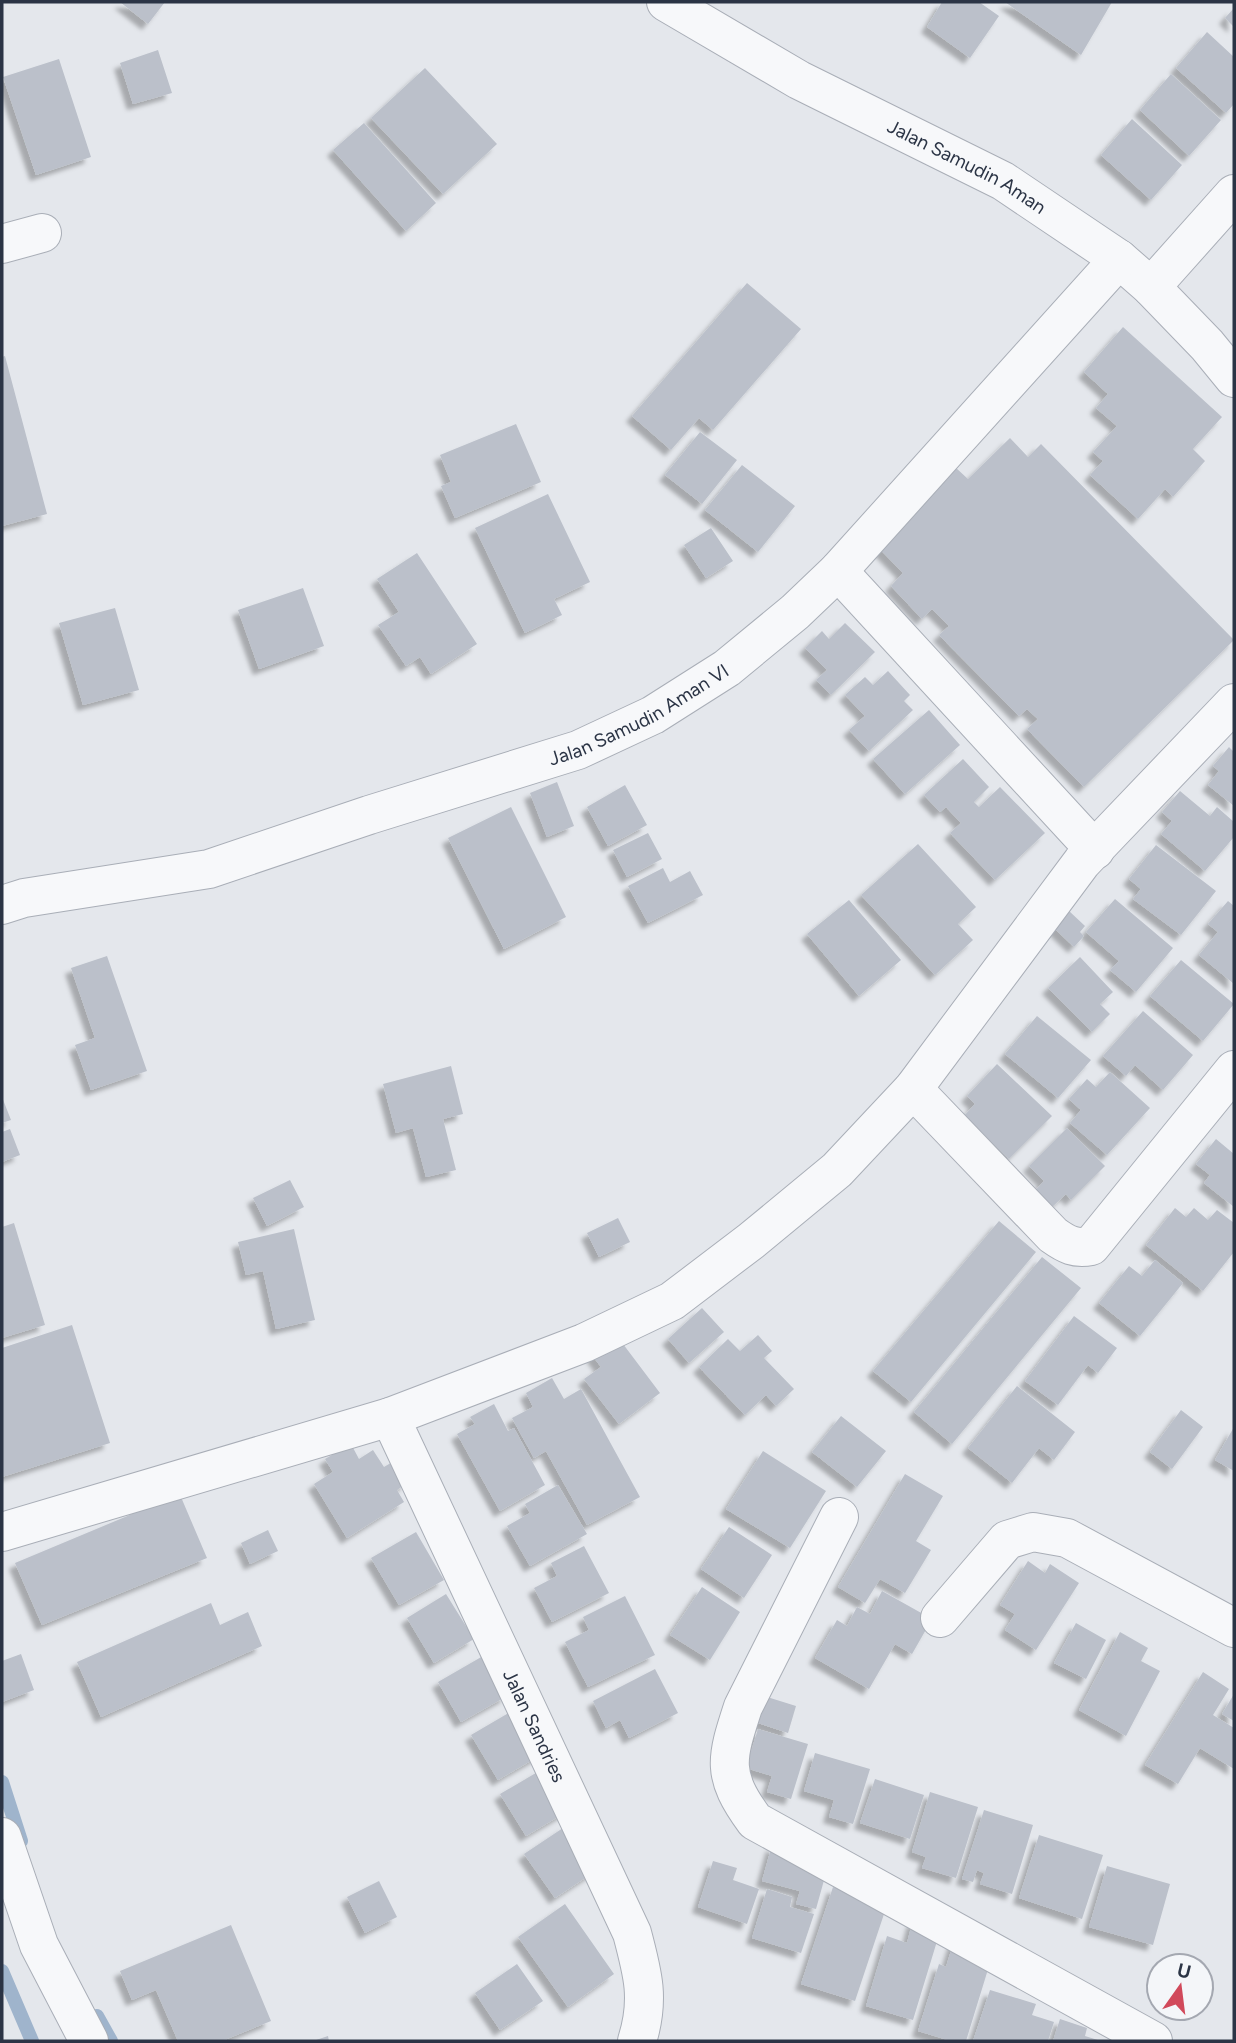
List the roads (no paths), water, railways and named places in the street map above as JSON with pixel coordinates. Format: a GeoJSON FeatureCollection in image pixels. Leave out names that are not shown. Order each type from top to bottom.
{"type":"FeatureCollection","features":[{"type":"Feature","properties":{"kind":"street","name":"Jalan Samudin Aman"},"geometry":{"type":"LineString","coordinates":[[672,4],[799,80],[1003,181],[1119,259],[1207,345],[1234,378]]}},
{"type":"Feature","properties":{"kind":"street"},"geometry":{"type":"LineString","coordinates":[[1151,288],[1234,194]]}},
{"type":"Feature","properties":{"kind":"street"},"geometry":{"type":"LineString","coordinates":[[2,244],[41,233]]}},
{"type":"Feature","properties":{"kind":"street","name":"Jalan Samudin Aman VI"},"geometry":{"type":"LineString","coordinates":[[2,905],[24,898],[209,869],[369,815],[578,750],[653,715],[727,668],[795,612],[838,571],[1119,259]]}},
{"type":"Feature","properties":{"kind":"street"},"geometry":{"type":"LineString","coordinates":[[838,571],[1095,850]]}},
{"type":"Feature","properties":{"kind":"street"},"geometry":{"type":"LineString","coordinates":[[2,1532],[390,1417],[584,1343],[672,1301],[751,1241],[836,1170],[913,1089],[1082,862],[1234,703]]}},
{"type":"Feature","properties":{"kind":"street"},"geometry":{"type":"LineString","coordinates":[[913,1089],[1053,1235],[1078,1249],[1091,1246],[1234,1070]]}},
{"type":"Feature","properties":{"kind":"street","name":"Jalan Sandries"},"geometry":{"type":"LineString","coordinates":[[390,1417],[632,1933],[644,1977],[645,2006],[637,2041]]}},
{"type":"Feature","properties":{"kind":"street"},"geometry":{"type":"LineString","coordinates":[[839,1517],[743,1707],[733,1736],[729,1774],[737,1797],[755,1821],[1153,2041]]}},
{"type":"Feature","properties":{"kind":"street"},"geometry":{"type":"LineString","coordinates":[[940,1618],[1007,1540],[1033,1532],[1067,1538],[1234,1628]]}},
{"type":"Feature","properties":{"kind":"street"},"geometry":{"type":"LineString","coordinates":[[2,1837],[39,1945],[89,2041]]}},
{"type":"Feature","properties":{"kind":"waterway"},"geometry":{"type":"LineString","coordinates":[[2,1782],[21,1841]]}},
{"type":"Feature","properties":{"kind":"waterway"},"geometry":{"type":"LineString","coordinates":[[2,1971],[32,2041]]}},
{"type":"Feature","properties":{"kind":"waterway"},"geometry":{"type":"LineString","coordinates":[[97,2016],[111,2041]]}}]}
